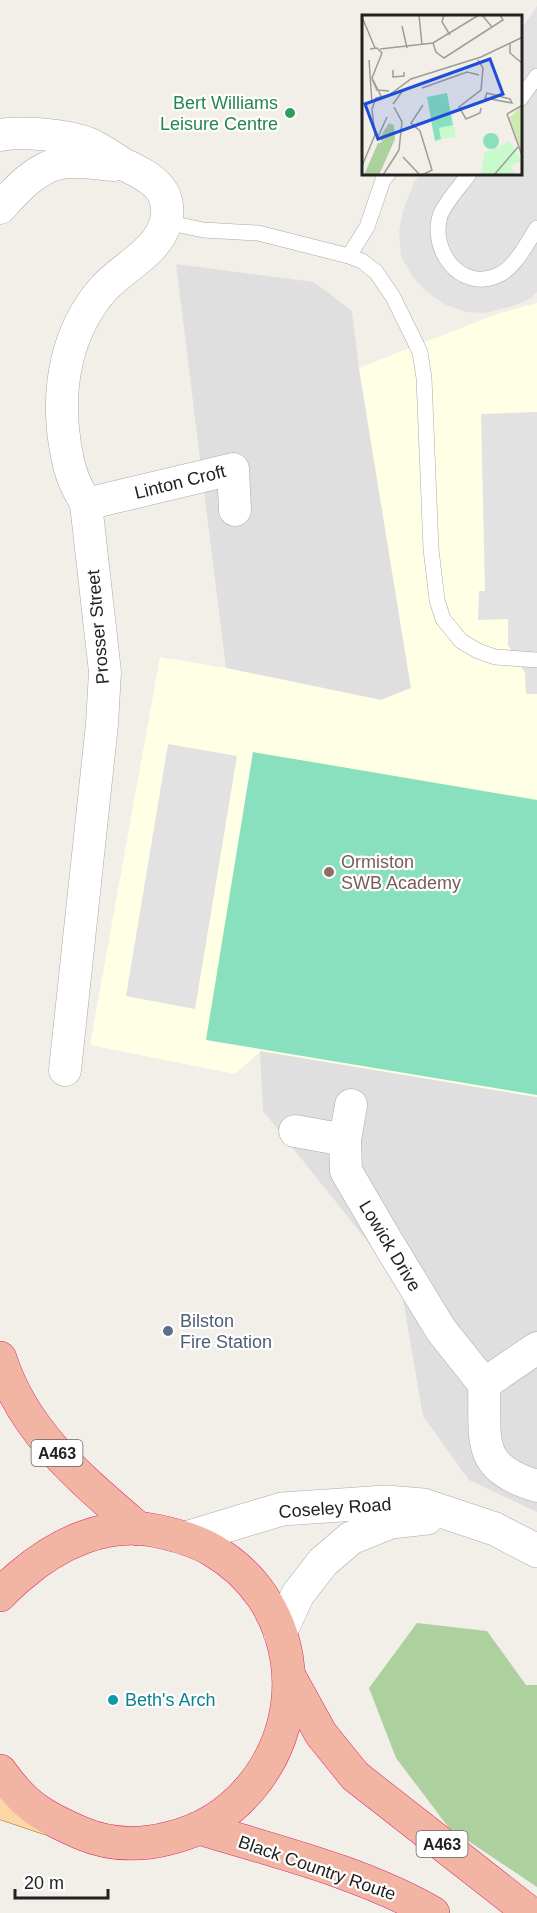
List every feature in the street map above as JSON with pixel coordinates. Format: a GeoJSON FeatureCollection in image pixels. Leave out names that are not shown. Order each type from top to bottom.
{"type":"FeatureCollection","features":[{"type":"Feature","properties":{"kind":"highway","name":"A463"},"geometry":{"type":"LineString","coordinates":[[0,1358],[25,1414],[73,1472],[138,1529]]}},
{"type":"Feature","properties":{"kind":"highway","name":"A463"},"geometry":{"type":"LineString","coordinates":[[0,1595],[37,1561],[61,1546],[100,1532],[138,1529],[186,1538],[211,1550],[247,1578],[265,1602],[280,1633],[289,1676],[286,1717],[270,1761],[241,1800],[213,1821],[161,1841],[122,1843],[94,1838],[47,1818],[19,1795],[0,1771]]}},
{"type":"Feature","properties":{"kind":"highway","name":"A463"},"geometry":{"type":"LineString","coordinates":[[289,1676],[321,1734],[354,1776],[530,1913]]}},
{"type":"Feature","properties":{"kind":"highway","name":"Black Country Route"},"geometry":{"type":"LineString","coordinates":[[198,1828],[371,1883],[433,1913]]}},
{"type":"Feature","properties":{"kind":"main road"},"geometry":{"type":"LineString","coordinates":[[0,1802],[47,1818]]}},
{"type":"Feature","properties":{"kind":"street"},"geometry":{"type":"LineString","coordinates":[[0,135],[16,132],[54,136],[89,144],[142,172],[154,182],[165,195],[168,208],[166,222]]}},
{"type":"Feature","properties":{"kind":"street"},"geometry":{"type":"LineString","coordinates":[[0,208],[15,192],[48,166],[63,163],[127,165]]}},
{"type":"Feature","properties":{"kind":"street","name":"Prosser Street"},"geometry":{"type":"LineString","coordinates":[[65,1070],[102,724],[105,672],[86,504],[68,462],[61,410],[63,378],[72,340],[85,314],[105,288],[151,248],[161,236],[166,222]]}},
{"type":"Feature","properties":{"kind":"street","name":"Linton Croft"},"geometry":{"type":"LineString","coordinates":[[86,504],[234,468],[235,510]]}},
{"type":"Feature","properties":{"kind":"street","name":"Lowick Drive"},"geometry":{"type":"LineString","coordinates":[[351,1105],[345,1140],[346,1171],[441,1329],[484,1384]]}},
{"type":"Feature","properties":{"kind":"street"},"geometry":{"type":"LineString","coordinates":[[296,1131],[345,1140]]}},
{"type":"Feature","properties":{"kind":"street"},"geometry":{"type":"LineString","coordinates":[[537,1348],[484,1384],[486,1451],[497,1467],[521,1481],[537,1486]]}},
{"type":"Feature","properties":{"kind":"street","name":"Coseley Road"},"geometry":{"type":"LineString","coordinates":[[186,1538],[282,1509],[386,1502],[423,1505],[495,1529],[537,1551]]}},
{"type":"Feature","properties":{"kind":"street","name":"Coseley Road"},"geometry":{"type":"LineString","coordinates":[[280,1633],[298,1594],[323,1563],[351,1538],[391,1522],[450,1515]]}},
{"type":"Feature","properties":{"kind":"lane"},"geometry":{"type":"LineString","coordinates":[[522,96],[537,76]]}},
{"type":"Feature","properties":{"kind":"lane"},"geometry":{"type":"LineString","coordinates":[[349,256],[368,227],[386,176]]}},
{"type":"Feature","properties":{"kind":"lane"},"geometry":{"type":"LineString","coordinates":[[468,176],[441,213],[438,228],[439,244],[445,258],[456,270],[470,277],[483,279],[497,276],[511,266],[537,228]]}},
{"type":"Feature","properties":{"kind":"lane"},"geometry":{"type":"LineString","coordinates":[[166,222],[203,230],[258,233],[349,256],[362,261],[376,272],[393,297],[420,352],[424,378],[431,549],[437,600],[442,619],[460,641],[478,651],[495,657],[537,660]]}},
{"type":"Feature","properties":{"kind":"shaded area"},"geometry":{"type":"Polygon","coordinates":[[[537,6],[537,292],[530,299],[510,307],[484,313],[466,312],[446,305],[427,292],[412,276],[401,256],[399,232],[403,211],[418,176],[522,176],[522,28],[537,6]]]}},
{"type":"Feature","properties":{"kind":"shaded area"},"geometry":{"type":"Polygon","coordinates":[[[176,264],[314,282],[352,311],[359,368],[411,688],[381,700],[226,668],[176,264]]]}},
{"type":"Feature","properties":{"kind":"shaded area","name":"Ormiston SWB Academy"},"geometry":{"type":"Polygon","coordinates":[[[537,303],[537,1097],[261,1051],[235,1074],[90,1045],[160,657],[226,668],[381,700],[411,688],[359,368],[494,315],[537,303]]]}},
{"type":"Feature","properties":{"kind":"shaded area"},"geometry":{"type":"Polygon","coordinates":[[[537,412],[537,694],[526,694],[525,673],[508,645],[508,619],[478,620],[479,591],[485,591],[481,414],[537,412]]]}},
{"type":"Feature","properties":{"kind":"shaded area"},"geometry":{"type":"Polygon","coordinates":[[[168,744],[237,756],[195,1009],[126,996],[168,744]]]}},
{"type":"Feature","properties":{"kind":"shaded area"},"geometry":{"type":"Polygon","coordinates":[[[260,1051],[537,1097],[537,1512],[469,1480],[423,1416],[400,1282],[263,1111],[260,1051]]]}},
{"type":"Feature","properties":{"kind":"green space"},"geometry":{"type":"Polygon","coordinates":[[[253,752],[537,800],[537,1095],[206,1040],[253,752]]]}},
{"type":"Feature","properties":{"kind":"green space"},"geometry":{"type":"Polygon","coordinates":[[[417,1623],[487,1631],[526,1685],[537,1685],[537,1887],[449,1828],[396,1758],[369,1688],[417,1623]]]}},
{"type":"Feature","properties":{"kind":"place","name":"Bert Williams Leisure Centre"},"geometry":{"type":"Point","coordinates":[290,113]}},
{"type":"Feature","properties":{"kind":"place","name":"Ormiston SWB Academy"},"geometry":{"type":"Point","coordinates":[329,872]}},
{"type":"Feature","properties":{"kind":"place","name":"Bilston Fire Station"},"geometry":{"type":"Point","coordinates":[168,1331]}},
{"type":"Feature","properties":{"kind":"place","name":"Beth's Arch"},"geometry":{"type":"Point","coordinates":[113,1700]}}]}
